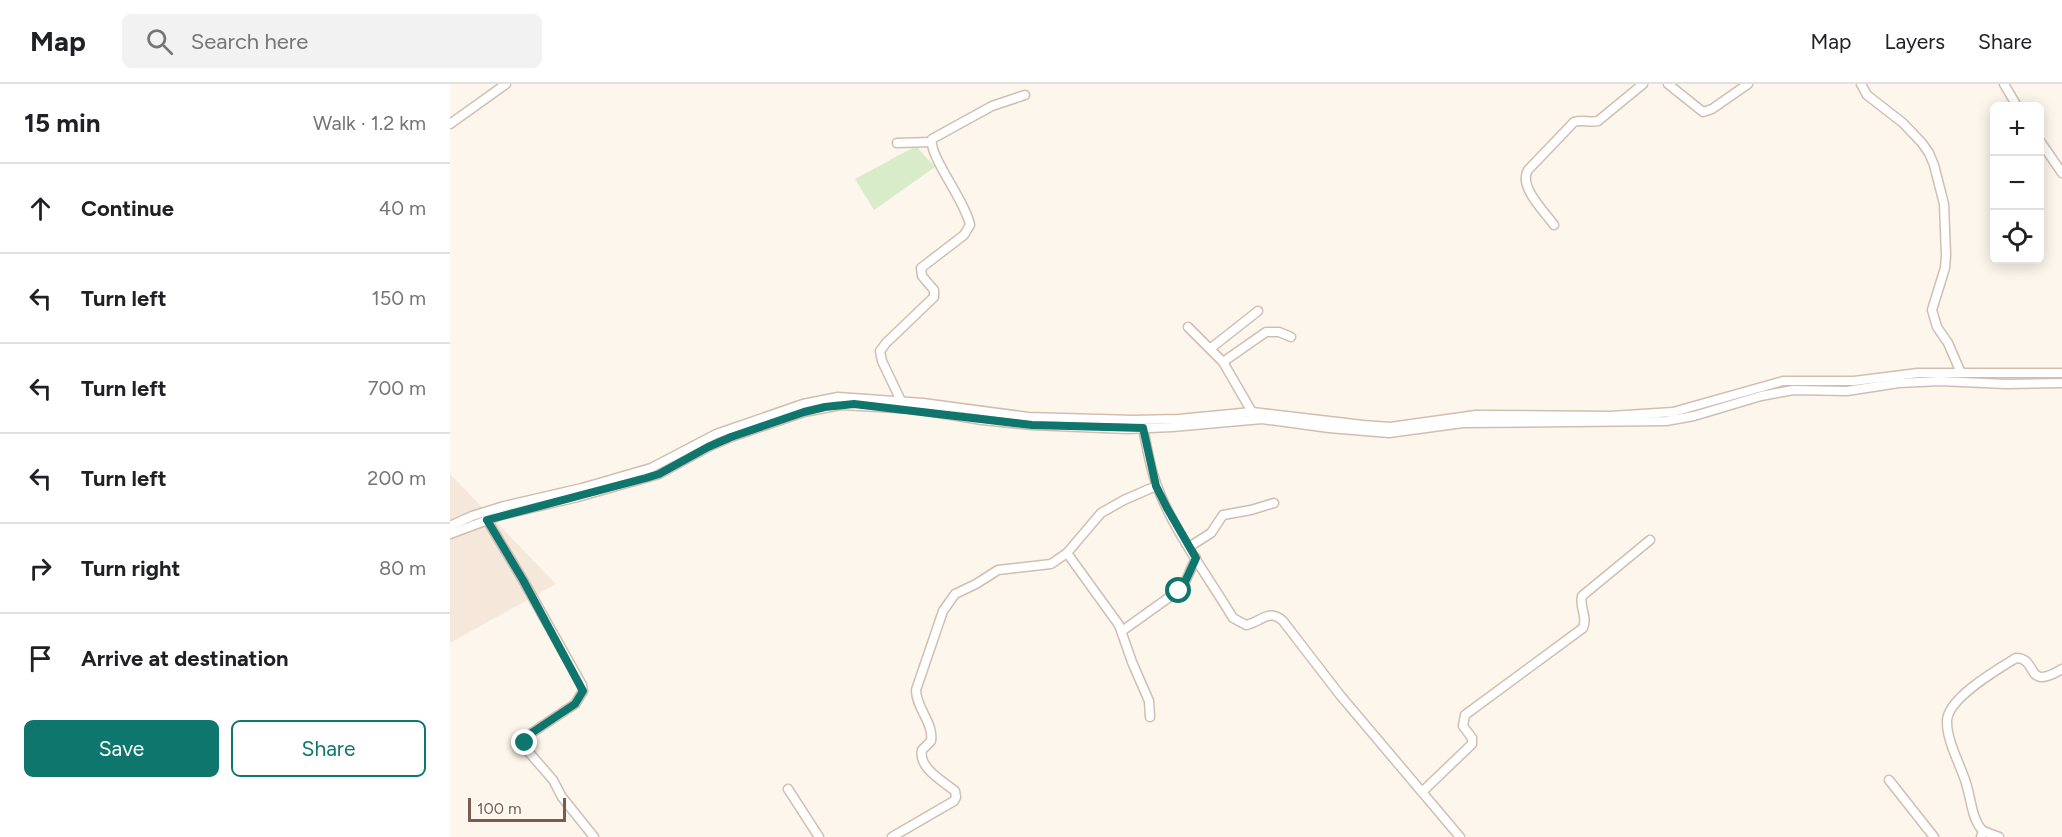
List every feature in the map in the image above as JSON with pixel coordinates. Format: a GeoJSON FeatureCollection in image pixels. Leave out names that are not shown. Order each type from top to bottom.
{"type":"FeatureCollection","features":[{"type":"Feature","properties":{"kind":"street"},"geometry":{"type":"LineString","coordinates":[[450,124],[506,84]]}},
{"type":"Feature","properties":{"kind":"street"},"geometry":{"type":"LineString","coordinates":[[1554,225],[1526,185],[1525,175],[1528,170],[1574,122],[1598,121],[1643,84]]}},
{"type":"Feature","properties":{"kind":"street"},"geometry":{"type":"LineString","coordinates":[[1668,84],[1703,112],[1712,109],[1748,84]]}},
{"type":"Feature","properties":{"kind":"street"},"geometry":{"type":"LineString","coordinates":[[1861,84],[1867,95],[1903,123],[1922,143],[1934,165],[1944,204],[1946,255],[1945,268],[1932,310],[1937,327],[1948,343],[1961,373]]}},
{"type":"Feature","properties":{"kind":"street"},"geometry":{"type":"LineString","coordinates":[[2004,84],[2015,102]]}},
{"type":"Feature","properties":{"kind":"street"},"geometry":{"type":"LineString","coordinates":[[901,401],[882,361],[880,351],[934,297],[934,290],[922,276],[921,267],[964,235],[970,225],[967,211],[933,151],[931,142],[936,135],[984,110],[1005,100],[1025,95]]}},
{"type":"Feature","properties":{"kind":"street"},"geometry":{"type":"LineString","coordinates":[[897,143],[931,142]]}},
{"type":"Feature","properties":{"kind":"street"},"geometry":{"type":"LineString","coordinates":[[2044,147],[2062,172]]}},
{"type":"Feature","properties":{"kind":"street"},"geometry":{"type":"LineString","coordinates":[[1211,348],[1258,311]]}},
{"type":"Feature","properties":{"kind":"street"},"geometry":{"type":"LineString","coordinates":[[1188,327],[1211,348],[1233,375],[1252,412]]}},
{"type":"Feature","properties":{"kind":"street"},"geometry":{"type":"LineString","coordinates":[[1223,362],[1266,332],[1279,332],[1291,337]]}},
{"type":"Feature","properties":{"kind":"street"},"geometry":{"type":"LineString","coordinates":[[450,525],[493,509],[582,488],[651,468],[706,439],[804,404],[838,397],[901,401],[1044,418],[1168,420],[1252,412],[1363,426],[1390,427],[1476,415],[1642,414],[1686,410],[1783,381],[1843,382],[1901,374],[2062,373]]}},
{"type":"Feature","properties":{"kind":"street"},"geometry":{"type":"LineString","coordinates":[[450,534],[487,520],[659,474],[731,437],[804,412],[854,404],[1032,425],[1143,428],[1262,419],[1389,433],[1463,423],[1648,422],[1694,416],[1761,396],[1793,390],[1847,391],[1899,383],[1940,381],[2006,384],[2062,383]]}},
{"type":"Feature","properties":{"kind":"street"},"geometry":{"type":"LineString","coordinates":[[1143,428],[1156,486],[1189,547],[1237,621],[1246,625],[1270,614],[1278,616],[1340,695],[1460,837]]}},
{"type":"Feature","properties":{"kind":"street"},"geometry":{"type":"LineString","coordinates":[[892,837],[954,801],[956,797],[955,791],[933,774],[922,758],[922,750],[931,741],[932,732],[916,697],[916,690],[935,630],[947,602],[955,594],[998,570],[1051,564],[1067,554],[1101,513],[1156,486]]}},
{"type":"Feature","properties":{"kind":"street"},"geometry":{"type":"LineString","coordinates":[[1189,547],[1211,533],[1223,516],[1274,502]]}},
{"type":"Feature","properties":{"kind":"street"},"geometry":{"type":"LineString","coordinates":[[487,520],[582,685],[583,691],[575,704],[530,734],[525,743],[527,750],[553,780],[562,798],[594,837]]}},
{"type":"Feature","properties":{"kind":"street"},"geometry":{"type":"LineString","coordinates":[[1422,792],[1473,744],[1472,738],[1463,726],[1462,720],[1465,716],[1583,627],[1586,616],[1580,603],[1582,596],[1650,540]]}},
{"type":"Feature","properties":{"kind":"street"},"geometry":{"type":"LineString","coordinates":[[1067,554],[1122,631],[1132,662],[1149,701],[1150,717]]}},
{"type":"Feature","properties":{"kind":"street"},"geometry":{"type":"LineString","coordinates":[[1122,631],[1179,591],[1196,558]]}},
{"type":"Feature","properties":{"kind":"street"},"geometry":{"type":"LineString","coordinates":[[1999,837],[1982,834],[1974,819],[1970,795],[1948,731],[1947,715],[1951,707],[1962,696],[2016,658],[2021,657],[2026,661],[2035,675],[2040,678],[2047,678],[2062,669]]}},
{"type":"Feature","properties":{"kind":"street"},"geometry":{"type":"LineString","coordinates":[[1889,780],[1934,837]]}},
{"type":"Feature","properties":{"kind":"street"},"geometry":{"type":"LineString","coordinates":[[788,789],[819,837]]}},
{"type":"Feature","properties":{"kind":"shaded area"},"geometry":{"type":"Polygon","coordinates":[[[450,474],[556,584],[450,643],[450,474]]]}},
{"type":"Feature","properties":{"kind":"green space"},"geometry":{"type":"Polygon","coordinates":[[[916,146],[935,167],[874,210],[855,179],[916,146]]]}},
{"type":"Feature","properties":{"kind":"route"},"geometry":{"type":"LineString","coordinates":[[525,743],[530,734],[578,701],[583,691],[582,685],[487,520],[501,514],[578,497],[659,474],[731,437],[825,407],[854,404],[1032,425],[1143,428],[1156,486],[1196,558],[1179,591]]}}]}
